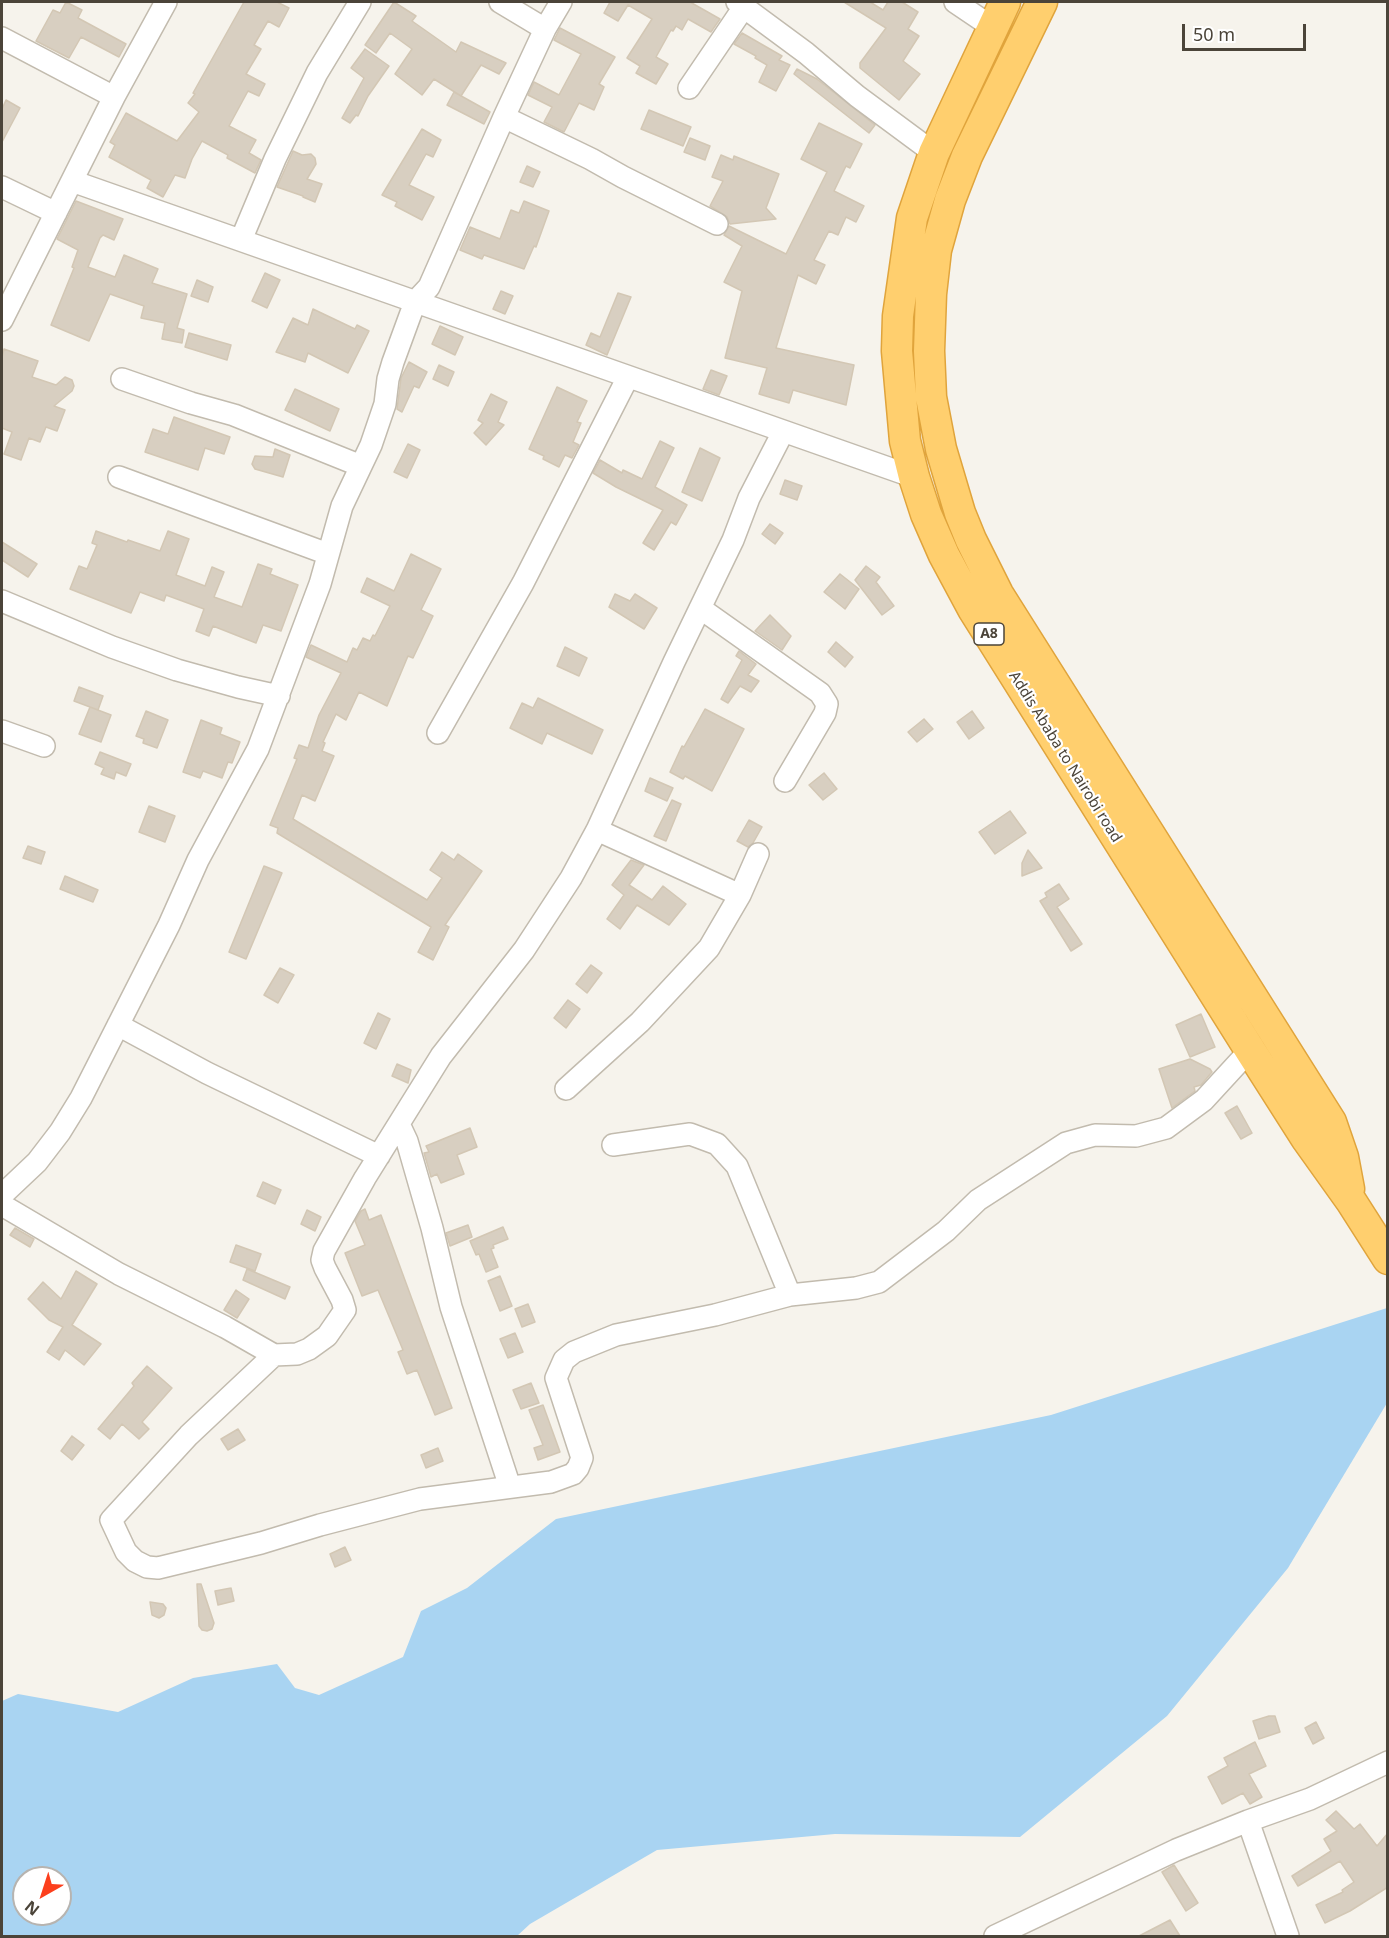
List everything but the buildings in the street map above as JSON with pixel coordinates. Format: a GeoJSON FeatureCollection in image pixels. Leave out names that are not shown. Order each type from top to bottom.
{"type":"FeatureCollection","features":[{"type":"Feature","properties":{"kind":"highway","name":"Addis Ababa to Nairobi road"},"geometry":{"type":"LineString","coordinates":[[1042,2],[967,156],[950,200],[936,250],[931,294],[929,351],[931,397],[941,449],[960,513],[998,594],[1331,1122],[1343,1157],[1351,1201]]}},
{"type":"Feature","properties":{"kind":"highway","name":"Addis Ababa to Nairobi road"},"geometry":{"type":"LineString","coordinates":[[998,14],[934,153],[912,218],[898,316],[897,351],[905,441],[914,477],[926,514],[944,555],[973,609],[1306,1138],[1351,1201],[1388,1259]]}},
{"type":"Feature","properties":{"kind":"street"},"geometry":{"type":"LineString","coordinates":[[2,320],[114,97],[166,2]]}},
{"type":"Feature","properties":{"kind":"street"},"geometry":{"type":"LineString","coordinates":[[240,240],[275,159],[317,73],[360,2]]}},
{"type":"Feature","properties":{"kind":"street"},"geometry":{"type":"LineString","coordinates":[[500,2],[545,29]]}},
{"type":"Feature","properties":{"kind":"street"},"geometry":{"type":"LineString","coordinates":[[2,1195],[37,1162],[60,1132],[81,1098],[169,925],[198,860],[258,749],[320,584],[342,506],[371,446],[380,421],[390,370],[416,302],[429,287],[504,117],[545,29],[561,2]]}},
{"type":"Feature","properties":{"kind":"street"},"geometry":{"type":"LineString","coordinates":[[955,2],[998,14]]}},
{"type":"Feature","properties":{"kind":"street"},"geometry":{"type":"LineString","coordinates":[[689,88],[740,4],[934,153]]}},
{"type":"Feature","properties":{"kind":"street"},"geometry":{"type":"LineString","coordinates":[[2,38],[114,97]]}},
{"type":"Feature","properties":{"kind":"street"},"geometry":{"type":"LineString","coordinates":[[504,117],[717,224]]}},
{"type":"Feature","properties":{"kind":"street"},"geometry":{"type":"LineString","coordinates":[[72,181],[914,477]]}},
{"type":"Feature","properties":{"kind":"street"},"geometry":{"type":"LineString","coordinates":[[2,187],[56,213]]}},
{"type":"Feature","properties":{"kind":"street"},"geometry":{"type":"LineString","coordinates":[[438,733],[523,582],[628,377]]}},
{"type":"Feature","properties":{"kind":"street"},"geometry":{"type":"LineString","coordinates":[[122,379],[191,404],[234,415],[361,466]]}},
{"type":"Feature","properties":{"kind":"street"},"geometry":{"type":"LineString","coordinates":[[2,1205],[119,1274],[225,1327],[274,1355],[297,1354],[309,1349],[327,1336],[345,1310],[322,1260],[324,1251],[441,1056],[549,915],[597,830],[733,540],[749,498],[783,432]]}},
{"type":"Feature","properties":{"kind":"street"},"geometry":{"type":"LineString","coordinates":[[119,477],[328,554]]}},
{"type":"Feature","properties":{"kind":"street"},"geometry":{"type":"LineString","coordinates":[[2,601],[112,647],[177,670],[279,696]]}},
{"type":"Feature","properties":{"kind":"street"},"geometry":{"type":"LineString","coordinates":[[700,608],[820,693],[827,704],[825,713],[786,781]]}},
{"type":"Feature","properties":{"kind":"street"},"geometry":{"type":"LineString","coordinates":[[2,731],[44,746]]}},
{"type":"Feature","properties":{"kind":"street"},"geometry":{"type":"LineString","coordinates":[[597,830],[740,895]]}},
{"type":"Feature","properties":{"kind":"street"},"geometry":{"type":"LineString","coordinates":[[566,1089],[640,1023],[709,948],[740,895],[758,854]]}},
{"type":"Feature","properties":{"kind":"street"},"geometry":{"type":"LineString","coordinates":[[118,1025],[207,1072],[379,1156]]}},
{"type":"Feature","properties":{"kind":"street"},"geometry":{"type":"LineString","coordinates":[[274,1355],[189,1435],[111,1520],[126,1552],[135,1561],[147,1567],[158,1568],[261,1544],[320,1525],[420,1499],[551,1482],[573,1474],[582,1458],[556,1378],[564,1360],[574,1352],[616,1335],[715,1316],[790,1295],[856,1288],[879,1282],[946,1231],[978,1200],[1066,1143],[1095,1135],[1136,1136],[1166,1128],[1204,1100],[1250,1050]]}},
{"type":"Feature","properties":{"kind":"street"},"geometry":{"type":"LineString","coordinates":[[399,1124],[407,1141],[432,1228],[451,1307],[510,1487]]}},
{"type":"Feature","properties":{"kind":"street"},"geometry":{"type":"LineString","coordinates":[[613,1145],[690,1134],[717,1144],[737,1166],[790,1295]]}},
{"type":"Feature","properties":{"kind":"street"},"geometry":{"type":"LineString","coordinates":[[996,1936],[1176,1850],[1310,1799],[1388,1762]]}},
{"type":"Feature","properties":{"kind":"street"},"geometry":{"type":"LineString","coordinates":[[1248,1821],[1288,1936]]}},
{"type":"Feature","properties":{"kind":"water"},"geometry":{"type":"Polygon","coordinates":[[[1387,1308],[1387,1403],[1288,1568],[1167,1716],[1020,1837],[835,1834],[657,1850],[530,1924],[517,1936],[2,1936],[2,1701],[18,1694],[118,1712],[193,1678],[277,1664],[295,1688],[319,1695],[403,1657],[421,1611],[467,1588],[556,1519],[1051,1415],[1387,1308]]]}}]}
